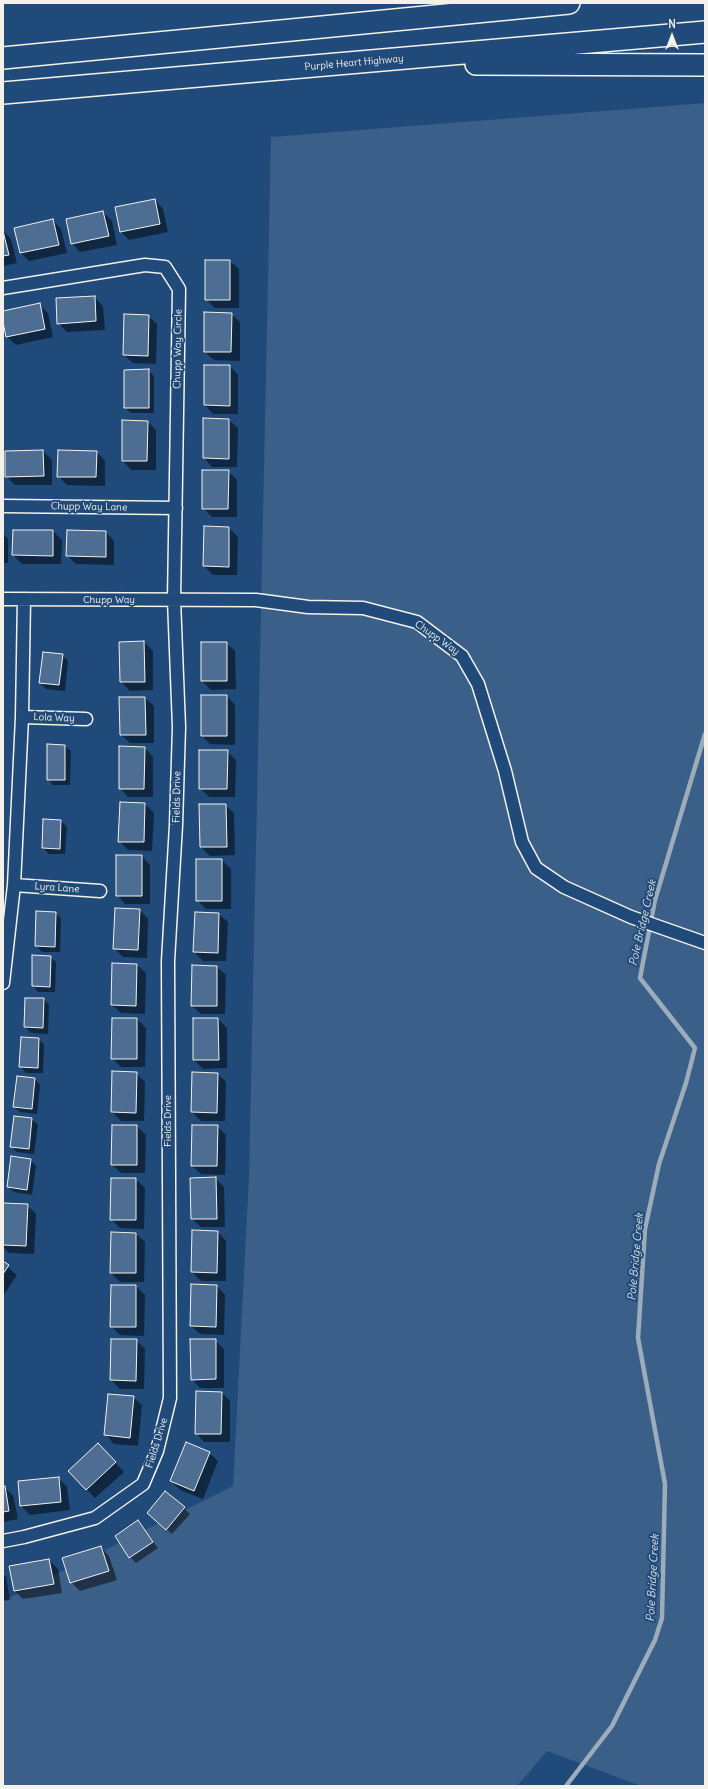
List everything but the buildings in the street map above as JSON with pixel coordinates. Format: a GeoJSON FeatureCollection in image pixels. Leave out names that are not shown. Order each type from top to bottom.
{"type":"FeatureCollection","features":[{"type":"Feature","properties":{"kind":"highway"},"geometry":{"type":"LineString","coordinates":[[512,8],[550,3]]}},
{"type":"Feature","properties":{"kind":"highway"},"geometry":{"type":"LineString","coordinates":[[3,58],[569,3]]}},
{"type":"Feature","properties":{"kind":"highway","name":"Purple Heart Highway"},"geometry":{"type":"LineString","coordinates":[[3,93],[705,32]]}},
{"type":"Feature","properties":{"kind":"highway"},"geometry":{"type":"LineString","coordinates":[[344,64],[705,65]]}},
{"type":"Feature","properties":{"kind":"street","name":"Chupp Way Circle"},"geometry":{"type":"LineString","coordinates":[[3,288],[145,265],[165,267],[179,288],[174,600]]}},
{"type":"Feature","properties":{"kind":"street","name":"Chupp Way Lane"},"geometry":{"type":"LineString","coordinates":[[3,506],[176,508]]}},
{"type":"Feature","properties":{"kind":"street","name":"Chupp Way"},"geometry":{"type":"LineString","coordinates":[[3,599],[256,600],[308,606],[363,608],[417,622],[462,656],[478,684],[505,771],[522,842],[536,868],[564,887],[631,917],[705,943]]}},
{"type":"Feature","properties":{"kind":"street"},"geometry":{"type":"LineString","coordinates":[[3,983],[14,885],[22,717],[24,599]]}},
{"type":"Feature","properties":{"kind":"street","name":"Fields Drive"},"geometry":{"type":"LineString","coordinates":[[3,1541],[24,1537],[95,1518],[143,1484],[157,1451],[170,1398],[168,961],[176,825],[179,727],[174,600]]}},
{"type":"Feature","properties":{"kind":"street","name":"Lola Way"},"geometry":{"type":"LineString","coordinates":[[22,717],[86,719]]}},
{"type":"Feature","properties":{"kind":"street","name":"Lyra Lane"},"geometry":{"type":"LineString","coordinates":[[14,885],[100,891]]}},
{"type":"Feature","properties":{"kind":"shaded area"},"geometry":{"type":"Polygon","coordinates":[[[705,103],[705,1786],[641,1786],[547,1751],[517,1786],[3,1786],[3,1601],[233,1486],[249,1177],[271,137],[705,103]]]}},
{"type":"Feature","properties":{"kind":"waterway","name":"Pole Bridge Creek"},"geometry":{"type":"LineString","coordinates":[[566,1786],[612,1726],[655,1640],[662,1618],[665,1484],[638,1338],[645,1229],[659,1164],[686,1083],[695,1048],[640,978],[655,900],[705,734]]}}]}
